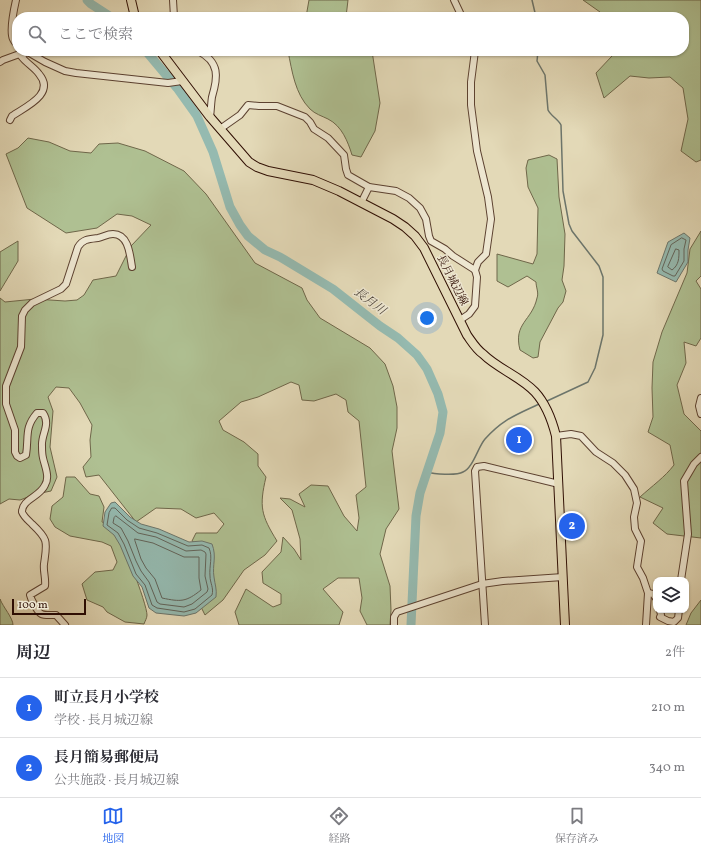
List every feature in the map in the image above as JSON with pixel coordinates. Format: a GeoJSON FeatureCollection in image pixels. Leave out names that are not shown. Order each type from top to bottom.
{"type":"FeatureCollection","features":[{"type":"Feature","properties":{"kind":"main road"},"geometry":{"type":"LineString","coordinates":[[131,0],[134,12]]}},
{"type":"Feature","properties":{"kind":"main road","name":"長月城辺線"},"geometry":{"type":"LineString","coordinates":[[165,56],[182,81],[220,129],[249,162],[268,171],[313,180],[393,219],[416,236],[424,248],[474,346],[484,355],[524,382],[541,399],[549,414],[556,436],[565,625]]}},
{"type":"Feature","properties":{"kind":"street"},"geometry":{"type":"LineString","coordinates":[[14,12],[16,0]]}},
{"type":"Feature","properties":{"kind":"street"},"geometry":{"type":"LineString","coordinates":[[173,0],[174,12]]}},
{"type":"Feature","properties":{"kind":"street"},"geometry":{"type":"LineString","coordinates":[[454,0],[460,12]]}},
{"type":"Feature","properties":{"kind":"street"},"geometry":{"type":"LineString","coordinates":[[0,62],[13,56]]}},
{"type":"Feature","properties":{"kind":"street"},"geometry":{"type":"LineString","coordinates":[[10,120],[12,116],[37,100],[44,89],[43,80],[39,74],[21,56]]}},
{"type":"Feature","properties":{"kind":"street"},"geometry":{"type":"LineString","coordinates":[[35,56],[56,67],[76,73],[168,83],[182,81]]}},
{"type":"Feature","properties":{"kind":"street"},"geometry":{"type":"LineString","coordinates":[[205,56],[210,60],[216,69],[215,88],[210,116]]}},
{"type":"Feature","properties":{"kind":"street"},"geometry":{"type":"LineString","coordinates":[[460,320],[469,314],[475,306],[477,277],[475,270],[478,262],[486,254],[491,219],[488,197],[477,151],[470,105],[470,82],[474,56]]}},
{"type":"Feature","properties":{"kind":"street"},"geometry":{"type":"LineString","coordinates":[[220,129],[240,115],[248,105],[277,106],[304,117],[314,129],[328,138],[344,154],[348,175],[369,187],[396,191],[409,198],[420,208],[426,219],[431,241],[475,270]]}},
{"type":"Feature","properties":{"kind":"street"},"geometry":{"type":"LineString","coordinates":[[361,203],[369,187]]}},
{"type":"Feature","properties":{"kind":"street"},"geometry":{"type":"LineString","coordinates":[[65,625],[56,615],[38,613],[30,598],[30,594],[45,586],[46,581],[44,564],[46,542],[43,534],[22,512],[22,508],[25,503],[42,490],[47,482],[47,472],[42,456],[42,442],[46,428],[46,418],[43,413],[37,413],[31,420],[28,426],[26,454],[20,458],[17,456],[15,430],[6,404],[6,386],[22,347],[22,316],[25,310],[32,303],[61,289],[66,284],[81,242],[99,238],[108,234],[117,234],[126,241],[132,267]]}},
{"type":"Feature","properties":{"kind":"street"},"geometry":{"type":"LineString","coordinates":[[701,398],[699,406],[701,414]]}},
{"type":"Feature","properties":{"kind":"street"},"geometry":{"type":"LineString","coordinates":[[556,436],[571,434],[581,436],[596,452],[614,464],[625,475],[634,489],[637,503],[634,517],[635,529],[641,541],[637,567],[643,578],[648,593],[646,625]]}},
{"type":"Feature","properties":{"kind":"street"},"geometry":{"type":"LineString","coordinates":[[681,577],[688,534],[684,481],[694,464],[701,458]]}},
{"type":"Feature","properties":{"kind":"street"},"geometry":{"type":"LineString","coordinates":[[485,625],[475,471],[477,467],[484,466],[559,484]]}},
{"type":"Feature","properties":{"kind":"street"},"geometry":{"type":"LineString","coordinates":[[394,625],[394,617],[398,612],[482,584],[503,580],[563,577]]}},
{"type":"Feature","properties":{"kind":"street"},"geometry":{"type":"LineString","coordinates":[[648,593],[653,594]]}},
{"type":"Feature","properties":{"kind":"street"},"geometry":{"type":"LineString","coordinates":[[661,613],[660,617],[674,622],[678,618],[679,613]]}},
{"type":"Feature","properties":{"kind":"green space"},"geometry":{"type":"Polygon","coordinates":[[[309,0],[348,0],[347,12],[307,12],[309,0]]]}},
{"type":"Feature","properties":{"kind":"green space"},"geometry":{"type":"Polygon","coordinates":[[[583,0],[701,0],[701,160],[696,162],[681,151],[688,119],[683,88],[670,77],[649,78],[630,76],[604,98],[596,73],[612,56],[689,56],[689,12],[600,12],[583,0]]]}},
{"type":"Feature","properties":{"kind":"green space"},"geometry":{"type":"Polygon","coordinates":[[[289,56],[373,56],[380,103],[375,131],[361,157],[352,155],[341,130],[333,122],[314,112],[305,103],[295,82],[289,56]]]}},
{"type":"Feature","properties":{"kind":"green space"},"geometry":{"type":"Polygon","coordinates":[[[28,138],[49,142],[70,151],[91,153],[99,144],[118,143],[145,151],[184,171],[206,194],[255,263],[302,288],[307,300],[320,318],[370,348],[385,364],[393,386],[397,407],[397,428],[392,451],[399,509],[386,529],[380,554],[390,586],[390,625],[367,625],[360,611],[362,598],[359,578],[338,578],[323,589],[343,612],[339,625],[239,625],[235,612],[246,589],[273,607],[281,604],[281,594],[263,583],[262,572],[281,552],[283,537],[294,549],[301,560],[300,539],[292,510],[280,498],[290,499],[305,507],[299,494],[311,485],[328,486],[344,516],[357,531],[359,518],[356,495],[366,487],[359,421],[348,412],[346,400],[336,394],[314,401],[302,400],[299,385],[291,382],[258,397],[241,402],[219,421],[223,430],[244,442],[258,454],[258,466],[266,477],[262,504],[263,510],[268,524],[277,541],[265,555],[244,570],[223,600],[205,615],[198,601],[207,550],[192,541],[196,533],[217,533],[224,524],[214,513],[196,518],[181,509],[156,508],[136,522],[99,475],[86,477],[83,467],[91,457],[90,440],[92,425],[80,403],[69,388],[56,387],[48,397],[53,411],[50,447],[57,477],[51,491],[36,494],[20,500],[9,499],[0,504],[0,298],[5,302],[35,299],[65,301],[77,300],[84,295],[93,280],[116,276],[131,246],[151,225],[132,216],[117,214],[97,228],[66,233],[27,208],[6,154],[18,148],[28,138]]]}},
{"type":"Feature","properties":{"kind":"green space"},"geometry":{"type":"Polygon","coordinates":[[[549,155],[557,159],[559,197],[565,234],[562,280],[566,291],[563,302],[558,308],[540,342],[538,357],[533,358],[520,350],[519,334],[524,322],[535,306],[538,296],[536,282],[527,276],[508,287],[497,281],[497,254],[533,264],[537,254],[538,208],[528,187],[526,168],[528,160],[549,155]]]}},
{"type":"Feature","properties":{"kind":"green space"},"geometry":{"type":"Polygon","coordinates":[[[701,231],[701,276],[696,281],[701,289],[701,338],[696,346],[684,342],[686,363],[677,385],[684,414],[701,431],[701,538],[667,534],[653,523],[663,508],[640,497],[674,465],[670,445],[648,432],[653,417],[653,362],[662,332],[687,273],[690,249],[701,231]]]}},
{"type":"Feature","properties":{"kind":"green space"},"geometry":{"type":"Polygon","coordinates":[[[18,241],[18,261],[0,291],[0,252],[18,241]]]}},
{"type":"Feature","properties":{"kind":"green space"},"geometry":{"type":"Polygon","coordinates":[[[66,477],[75,477],[90,494],[99,496],[104,507],[102,522],[110,525],[115,531],[138,584],[146,608],[147,615],[144,624],[125,622],[107,612],[103,607],[87,600],[82,584],[95,572],[113,570],[117,562],[111,546],[102,542],[70,536],[55,527],[50,519],[52,506],[63,497],[66,477]]]}},
{"type":"Feature","properties":{"kind":"green space"},"geometry":{"type":"Polygon","coordinates":[[[0,599],[13,622],[13,625],[0,625],[0,599]]]}},
{"type":"Feature","properties":{"kind":"green space"},"geometry":{"type":"Polygon","coordinates":[[[701,600],[701,625],[686,625],[691,613],[701,600]]]}},
{"type":"Feature","properties":{"kind":"water"},"geometry":{"type":"Polygon","coordinates":[[[684,233],[690,238],[688,262],[676,282],[657,273],[668,242],[684,233]]]}},
{"type":"Feature","properties":{"kind":"water"},"geometry":{"type":"Polygon","coordinates":[[[115,502],[130,517],[141,524],[159,529],[189,542],[202,541],[212,544],[214,553],[216,597],[196,613],[184,616],[156,613],[149,608],[142,587],[133,576],[120,545],[114,535],[103,526],[105,512],[111,503],[115,502]]]}},
{"type":"Feature","properties":{"kind":"waterway","name":"長月川"},"geometry":{"type":"LineString","coordinates":[[87,0],[103,12]]}},
{"type":"Feature","properties":{"kind":"waterway"},"geometry":{"type":"LineString","coordinates":[[532,0],[535,12]]}},
{"type":"Feature","properties":{"kind":"waterway","name":"長月川"},"geometry":{"type":"LineString","coordinates":[[150,56],[177,88],[197,116],[213,152],[230,207],[248,236],[265,250],[280,257],[333,289],[380,326],[398,338],[417,355],[427,369],[438,394],[443,412],[440,433],[420,493],[416,516],[411,625]]}},
{"type":"Feature","properties":{"kind":"waterway"},"geometry":{"type":"LineString","coordinates":[[538,56],[537,61],[545,75],[548,110],[561,125],[563,191],[569,224],[572,231],[599,266],[603,277],[603,335],[595,368],[588,382],[547,401]]}},
{"type":"Feature","properties":{"kind":"waterway"},"geometry":{"type":"LineString","coordinates":[[426,472],[450,474],[460,473],[467,470],[473,462],[482,443],[492,432],[510,418],[539,404]]}},
{"type":"Feature","properties":{"kind":"place","name":"町立長月小学校"},"geometry":{"type":"Point","coordinates":[519,440]}},
{"type":"Feature","properties":{"kind":"place","name":"長月簡易郵便局"},"geometry":{"type":"Point","coordinates":[572,526]}}]}
